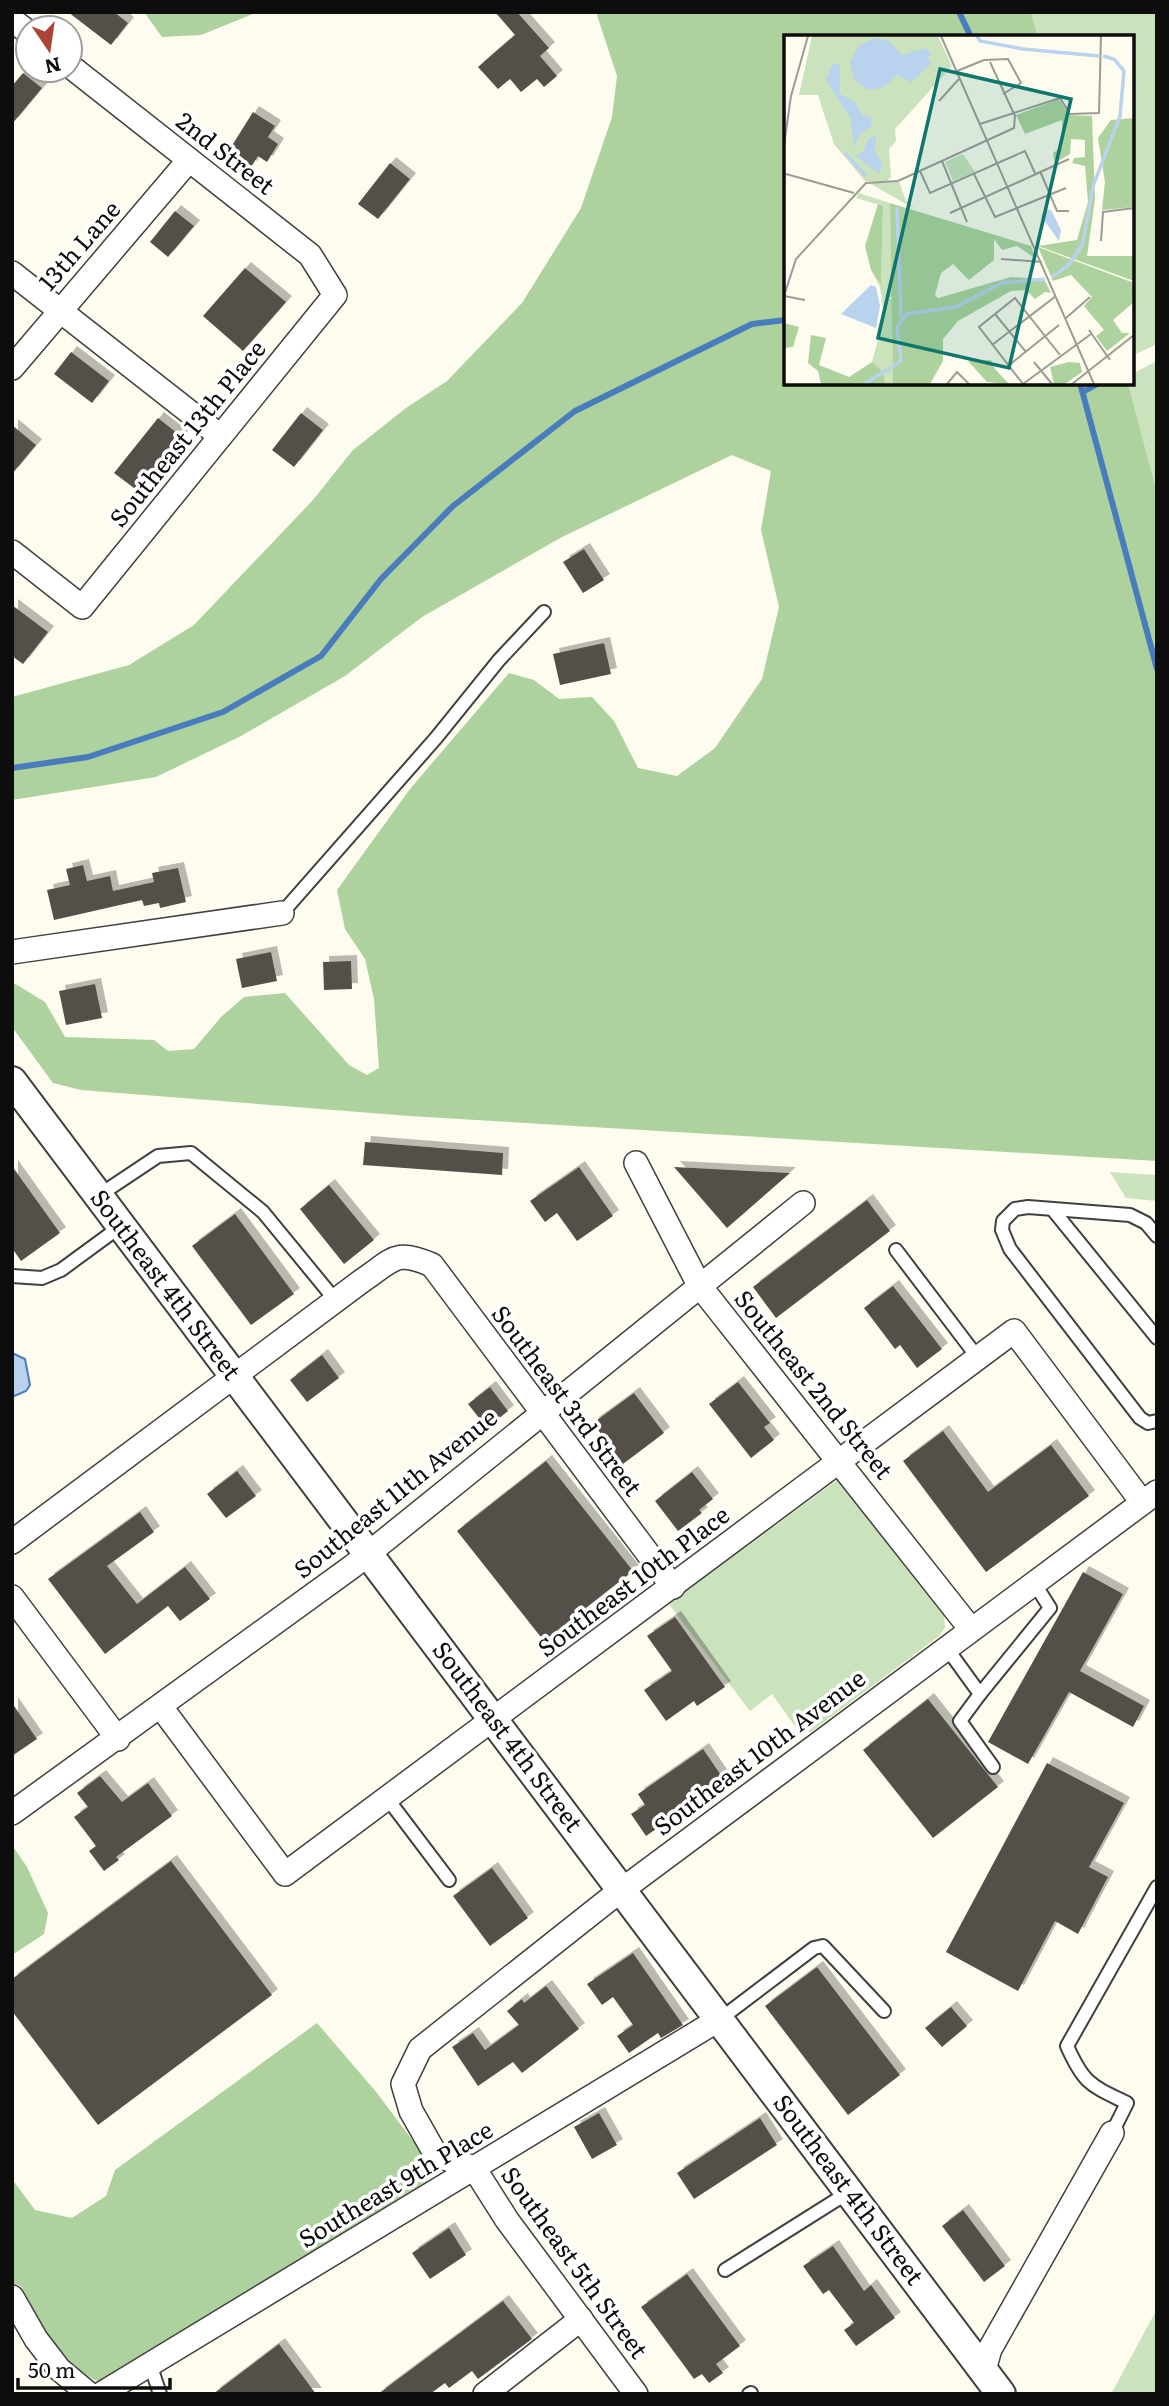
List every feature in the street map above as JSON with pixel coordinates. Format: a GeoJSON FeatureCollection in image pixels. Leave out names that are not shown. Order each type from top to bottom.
{"type":"FeatureCollection","features":[{"type":"Feature","properties":{"kind":"street","name":"2nd Street"},"geometry":{"type":"LineString","coordinates":[[84,77],[310,255],[335,295]]}},
{"type":"Feature","properties":{"kind":"street","name":"13th Lane"},"geometry":{"type":"LineString","coordinates":[[12,368],[189,160]]}},
{"type":"Feature","properties":{"kind":"street"},"geometry":{"type":"LineString","coordinates":[[12,273],[220,436]]}},
{"type":"Feature","properties":{"kind":"street","name":"Southeast 13th Place"},"geometry":{"type":"LineString","coordinates":[[12,552],[82,607],[335,295]]}},
{"type":"Feature","properties":{"kind":"street"},"geometry":{"type":"LineString","coordinates":[[12,952],[282,913]]}},
{"type":"Feature","properties":{"kind":"street","name":"Southeast 4th Street"},"geometry":{"type":"LineString","coordinates":[[12,1081],[1000,2394]]}},
{"type":"Feature","properties":{"kind":"street","name":"Southeast 2nd Street"},"geometry":{"type":"LineString","coordinates":[[636,1163],[700,1286],[970,1628]]}},
{"type":"Feature","properties":{"kind":"street","name":"Southeast 11th Avenue"},"geometry":{"type":"LineString","coordinates":[[12,1813],[118,1739],[353,1566],[367,1551],[803,1203]]}},
{"type":"Feature","properties":{"kind":"street","name":"Southeast 3rd Street"},"geometry":{"type":"LineString","coordinates":[[335,1301],[395,1258],[410,1256],[432,1265],[673,1587]]}},
{"type":"Feature","properties":{"kind":"street"},"geometry":{"type":"LineString","coordinates":[[12,1542],[236,1378],[335,1301]]}},
{"type":"Feature","properties":{"kind":"street","name":"Southeast 10th Place"},"geometry":{"type":"LineString","coordinates":[[161,1707],[285,1874],[1014,1331],[1149,1497]]}},
{"type":"Feature","properties":{"kind":"street","name":"Southeast 10th Avenue"},"geometry":{"type":"LineString","coordinates":[[409,2072],[420,2049],[525,1962],[1149,1497]]}},
{"type":"Feature","properties":{"kind":"street"},"geometry":{"type":"LineString","coordinates":[[12,1597],[118,1739]]}},
{"type":"Feature","properties":{"kind":"street","name":"Southeast 9th Place"},"geometry":{"type":"LineString","coordinates":[[101,2394],[718,2020]]}},
{"type":"Feature","properties":{"kind":"street","name":"Southeast 5th Street"},"geometry":{"type":"LineString","coordinates":[[409,2072],[403,2084],[411,2111],[436,2155],[474,2168],[507,2220],[636,2394]]}},
{"type":"Feature","properties":{"kind":"street"},"geometry":{"type":"LineString","coordinates":[[984,2371],[990,2349],[1112,2133]]}},
{"type":"Feature","properties":{"kind":"street"},"geometry":{"type":"LineString","coordinates":[[12,2297],[36,2339],[59,2369],[89,2394]]}},
{"type":"Feature","properties":{"kind":"street"},"geometry":{"type":"LineString","coordinates":[[485,2394],[581,2319]]}},
{"type":"Feature","properties":{"kind":"lane"},"geometry":{"type":"LineString","coordinates":[[282,913],[436,738],[499,660],[544,612]]}},
{"type":"Feature","properties":{"kind":"lane"},"geometry":{"type":"LineString","coordinates":[[97,1196],[158,1156],[191,1153],[263,1212],[335,1301]]}},
{"type":"Feature","properties":{"kind":"lane"},"geometry":{"type":"LineString","coordinates":[[1157,1236],[1146,1223],[1130,1215],[1015,1209],[1003,1222],[1006,1240],[1140,1418],[1148,1423],[1157,1421]]}},
{"type":"Feature","properties":{"kind":"lane"},"geometry":{"type":"LineString","coordinates":[[1053,1210],[1157,1338]]}},
{"type":"Feature","properties":{"kind":"lane"},"geometry":{"type":"LineString","coordinates":[[12,1276],[42,1278],[61,1270],[121,1226]]}},
{"type":"Feature","properties":{"kind":"lane"},"geometry":{"type":"LineString","coordinates":[[896,1250],[978,1358]]}},
{"type":"Feature","properties":{"kind":"lane"},"geometry":{"type":"LineString","coordinates":[[993,1767],[960,1721],[1050,1608],[1034,1581]]}},
{"type":"Feature","properties":{"kind":"lane"},"geometry":{"type":"LineString","coordinates":[[946,1647],[980,1694]]}},
{"type":"Feature","properties":{"kind":"lane"},"geometry":{"type":"LineString","coordinates":[[387,1798],[449,1880]]}},
{"type":"Feature","properties":{"kind":"lane"},"geometry":{"type":"LineString","coordinates":[[1112,2133],[1127,2103],[1091,2086],[1080,2075],[1067,2046],[1157,1887]]}},
{"type":"Feature","properties":{"kind":"lane"},"geometry":{"type":"LineString","coordinates":[[718,2020],[814,1948],[823,1946],[884,2011]]}},
{"type":"Feature","properties":{"kind":"lane"},"geometry":{"type":"LineString","coordinates":[[725,2270],[849,2192]]}},
{"type":"Feature","properties":{"kind":"lane"},"geometry":{"type":"LineString","coordinates":[[150,2364],[160,2394]]}},
{"type":"Feature","properties":{"kind":"green space"},"geometry":{"type":"Polygon","coordinates":[[[144,12],[258,12],[201,35],[162,37],[144,12]]]}},
{"type":"Feature","properties":{"kind":"green space"},"geometry":{"type":"Polygon","coordinates":[[[596,12],[1031,12],[1037,35],[784,35],[784,385],[1129,385],[1157,493],[1157,1161],[410,1116],[81,1090],[53,1083],[12,1027],[12,982],[45,1002],[65,1037],[154,1040],[168,1051],[194,1049],[221,1017],[244,997],[285,993],[349,1065],[367,1075],[379,1068],[374,999],[365,959],[345,929],[337,890],[410,789],[509,673],[534,680],[559,699],[592,697],[614,721],[638,768],[677,776],[715,748],[762,679],[779,607],[761,530],[771,471],[732,455],[562,537],[422,617],[345,676],[241,736],[156,777],[12,800],[12,697],[129,665],[194,625],[313,500],[353,450],[406,408],[447,381],[522,303],[581,208],[612,117],[617,76],[596,12]]]}},
{"type":"Feature","properties":{"kind":"green space"},"geometry":{"type":"Polygon","coordinates":[[[1031,12],[1155,12],[1157,344],[1134,355],[1134,35],[1037,35],[1031,12]]]}},
{"type":"Feature","properties":{"kind":"green space"},"geometry":{"type":"Polygon","coordinates":[[[1157,361],[1157,493],[1129,385],[1134,385],[1134,373],[1157,361]]]}},
{"type":"Feature","properties":{"kind":"green space"},"geometry":{"type":"Polygon","coordinates":[[[1110,1172],[1157,1175],[1157,1201],[1126,1198],[1110,1172]]]}},
{"type":"Feature","properties":{"kind":"green space"},"geometry":{"type":"Polygon","coordinates":[[[837,1480],[844,1482],[944,1613],[945,1628],[939,1636],[811,1732],[794,1725],[772,1694],[750,1711],[669,1604],[837,1480]]]}},
{"type":"Feature","properties":{"kind":"green space"},"geometry":{"type":"Polygon","coordinates":[[[12,1845],[27,1867],[48,1913],[44,1934],[12,1955],[12,1845]]]}},
{"type":"Feature","properties":{"kind":"green space"},"geometry":{"type":"Polygon","coordinates":[[[317,2023],[377,2093],[430,2164],[427,2181],[99,2382],[85,2374],[53,2341],[21,2286],[12,2283],[12,2179],[35,2210],[72,2218],[106,2196],[115,2170],[317,2023]]]}},
{"type":"Feature","properties":{"kind":"green space"},"geometry":{"type":"Polygon","coordinates":[[[1157,2309],[1157,2394],[1111,2394],[1157,2309]]]}},
{"type":"Feature","properties":{"kind":"water"},"geometry":{"type":"Polygon","coordinates":[[[12,1353],[25,1359],[30,1385],[26,1391],[12,1397],[12,1353]]]}},
{"type":"Feature","properties":{"kind":"building"},"geometry":{"type":"Polygon","coordinates":[[[68,12],[114,12],[128,23],[111,45],[84,24],[84,14],[68,12]]]}},
{"type":"Feature","properties":{"kind":"building"},"geometry":{"type":"Polygon","coordinates":[[[495,12],[517,12],[549,48],[540,56],[557,76],[544,87],[537,79],[521,92],[510,79],[498,89],[478,67],[515,35],[495,12]]]}},
{"type":"Feature","properties":{"kind":"building"},"geometry":{"type":"Polygon","coordinates":[[[14,84],[37,84],[42,88],[12,124],[14,84]]]}},
{"type":"Feature","properties":{"kind":"building"},"geometry":{"type":"Polygon","coordinates":[[[253,112],[275,126],[268,137],[278,144],[267,162],[258,156],[251,167],[228,152],[253,112]]]}},
{"type":"Feature","properties":{"kind":"building"},"geometry":{"type":"Polygon","coordinates":[[[390,163],[410,179],[378,219],[358,204],[390,163]]]}},
{"type":"Feature","properties":{"kind":"building"},"geometry":{"type":"Polygon","coordinates":[[[175,211],[194,226],[168,257],[150,242],[175,211]]]}},
{"type":"Feature","properties":{"kind":"building"},"geometry":{"type":"Polygon","coordinates":[[[245,268],[286,302],[243,351],[203,316],[245,268]]]}},
{"type":"Feature","properties":{"kind":"building"},"geometry":{"type":"Polygon","coordinates":[[[71,352],[109,381],[92,403],[54,374],[71,352]]]}},
{"type":"Feature","properties":{"kind":"building"},"geometry":{"type":"Polygon","coordinates":[[[301,413],[323,430],[294,467],[272,450],[301,413]]]}},
{"type":"Feature","properties":{"kind":"building"},"geometry":{"type":"Polygon","coordinates":[[[158,418],[182,437],[138,491],[114,473],[158,418]]]}},
{"type":"Feature","properties":{"kind":"building"},"geometry":{"type":"Polygon","coordinates":[[[12,425],[36,445],[12,474],[12,425]]]}},
{"type":"Feature","properties":{"kind":"building"},"geometry":{"type":"Polygon","coordinates":[[[584,549],[604,580],[583,593],[563,562],[584,549]]]}},
{"type":"Feature","properties":{"kind":"building"},"geometry":{"type":"Polygon","coordinates":[[[12,605],[48,632],[23,664],[12,656],[12,605]]]}},
{"type":"Feature","properties":{"kind":"building"},"geometry":{"type":"Polygon","coordinates":[[[604,643],[611,674],[560,685],[553,654],[604,643]]]}},
{"type":"Feature","properties":{"kind":"building"},"geometry":{"type":"Polygon","coordinates":[[[83,865],[87,881],[110,876],[113,891],[154,882],[152,873],[178,868],[186,902],[160,908],[159,903],[144,906],[142,900],[54,920],[47,890],[70,885],[66,869],[83,865]]]}},
{"type":"Feature","properties":{"kind":"building"},"geometry":{"type":"Polygon","coordinates":[[[271,952],[277,981],[242,988],[236,959],[271,952]]]}},
{"type":"Feature","properties":{"kind":"building"},"geometry":{"type":"Polygon","coordinates":[[[351,961],[352,989],[324,990],[323,962],[351,961]]]}},
{"type":"Feature","properties":{"kind":"building"},"geometry":{"type":"Polygon","coordinates":[[[95,984],[102,1018],[66,1025],[59,991],[95,984]]]}},
{"type":"Feature","properties":{"kind":"building"},"geometry":{"type":"Polygon","coordinates":[[[365,1142],[503,1153],[502,1175],[363,1165],[365,1142]]]}},
{"type":"Feature","properties":{"kind":"building"},"geometry":{"type":"Polygon","coordinates":[[[12,1166],[60,1233],[21,1261],[12,1248],[12,1166]]]}},
{"type":"Feature","properties":{"kind":"building"},"geometry":{"type":"Polygon","coordinates":[[[579,1167],[613,1216],[577,1241],[557,1213],[545,1222],[530,1201],[579,1167]]]}},
{"type":"Feature","properties":{"kind":"building"},"geometry":{"type":"Polygon","coordinates":[[[674,1167],[790,1173],[727,1228],[674,1167]]]}},
{"type":"Feature","properties":{"kind":"building"},"geometry":{"type":"Polygon","coordinates":[[[329,1185],[374,1240],[344,1264],[300,1209],[329,1185]]]}},
{"type":"Feature","properties":{"kind":"building"},"geometry":{"type":"Polygon","coordinates":[[[867,1200],[890,1231],[776,1318],[753,1287],[867,1200]]]}},
{"type":"Feature","properties":{"kind":"building"},"geometry":{"type":"Polygon","coordinates":[[[235,1214],[294,1294],[251,1325],[192,1246],[235,1214]]]}},
{"type":"Feature","properties":{"kind":"building"},"geometry":{"type":"Polygon","coordinates":[[[893,1286],[942,1349],[917,1368],[900,1345],[895,1349],[864,1308],[893,1286]]]}},
{"type":"Feature","properties":{"kind":"building"},"geometry":{"type":"Polygon","coordinates":[[[322,1355],[339,1378],[307,1402],[290,1380],[322,1355]]]}},
{"type":"Feature","properties":{"kind":"building"},"geometry":{"type":"Polygon","coordinates":[[[738,1382],[770,1423],[764,1427],[774,1440],[751,1458],[709,1404],[738,1382]]]}},
{"type":"Feature","properties":{"kind":"building"},"geometry":{"type":"Polygon","coordinates":[[[490,1387],[508,1411],[487,1428],[468,1404],[490,1387]]]}},
{"type":"Feature","properties":{"kind":"building"},"geometry":{"type":"Polygon","coordinates":[[[634,1393],[664,1433],[623,1464],[593,1423],[634,1393]]]}},
{"type":"Feature","properties":{"kind":"building"},"geometry":{"type":"Polygon","coordinates":[[[943,1431],[988,1492],[1051,1445],[1089,1496],[986,1572],[903,1461],[943,1431]]]}},
{"type":"Feature","properties":{"kind":"building"},"geometry":{"type":"Polygon","coordinates":[[[546,1461],[633,1571],[544,1641],[457,1531],[546,1461]]]}},
{"type":"Feature","properties":{"kind":"building"},"geometry":{"type":"Polygon","coordinates":[[[237,1471],[256,1496],[226,1518],[207,1494],[237,1471]]]}},
{"type":"Feature","properties":{"kind":"building"},"geometry":{"type":"Polygon","coordinates":[[[692,1472],[713,1499],[699,1510],[702,1513],[678,1531],[655,1501],[692,1472]]]}},
{"type":"Feature","properties":{"kind":"building"},"geometry":{"type":"Polygon","coordinates":[[[140,1512],[154,1532],[107,1566],[137,1604],[185,1567],[210,1599],[180,1621],[168,1606],[105,1654],[48,1579],[140,1512]]]}},
{"type":"Feature","properties":{"kind":"building"},"geometry":{"type":"Polygon","coordinates":[[[1083,1572],[1123,1594],[1080,1671],[1144,1706],[1133,1727],[1069,1692],[1028,1764],[988,1742],[1083,1572]]]}},
{"type":"Feature","properties":{"kind":"building"},"geometry":{"type":"Polygon","coordinates":[[[675,1617],[725,1687],[697,1706],[694,1701],[666,1721],[644,1690],[672,1671],[647,1636],[675,1617]]]}},
{"type":"Feature","properties":{"kind":"building"},"geometry":{"type":"Polygon","coordinates":[[[928,1699],[998,1787],[933,1838],[863,1750],[928,1699]]]}},
{"type":"Feature","properties":{"kind":"building"},"geometry":{"type":"Polygon","coordinates":[[[12,1703],[37,1739],[12,1756],[12,1703]]]}},
{"type":"Feature","properties":{"kind":"building"},"geometry":{"type":"Polygon","coordinates":[[[703,1749],[725,1781],[646,1836],[631,1814],[645,1805],[638,1794],[703,1749]]]}},
{"type":"Feature","properties":{"kind":"building"},"geometry":{"type":"Polygon","coordinates":[[[1047,1763],[1124,1803],[1089,1867],[1108,1877],[1078,1934],[1055,1921],[1018,1991],[946,1952],[1047,1763]]]}},
{"type":"Feature","properties":{"kind":"building"},"geometry":{"type":"Polygon","coordinates":[[[100,1776],[122,1802],[148,1783],[172,1816],[116,1857],[119,1860],[104,1871],[89,1851],[96,1846],[74,1817],[88,1807],[77,1793],[100,1776]]]}},
{"type":"Feature","properties":{"kind":"building"},"geometry":{"type":"Polygon","coordinates":[[[171,1861],[272,1995],[98,2125],[12,2011],[12,1979],[171,1861]]]}},
{"type":"Feature","properties":{"kind":"building"},"geometry":{"type":"Polygon","coordinates":[[[492,1868],[528,1918],[490,1946],[453,1896],[492,1868]]]}},
{"type":"Feature","properties":{"kind":"building"},"geometry":{"type":"Polygon","coordinates":[[[633,1953],[683,2025],[661,2038],[658,2033],[629,2053],[617,2036],[633,2025],[613,1997],[602,2005],[587,1984],[633,1953]]]}},
{"type":"Feature","properties":{"kind":"building"},"geometry":{"type":"Polygon","coordinates":[[[817,1967],[900,2075],[848,2115],[765,2006],[817,1967]]]}},
{"type":"Feature","properties":{"kind":"building"},"geometry":{"type":"Polygon","coordinates":[[[546,1986],[579,2029],[522,2073],[513,2062],[478,2086],[452,2047],[473,2033],[485,2050],[519,2025],[507,2011],[522,1999],[524,2003],[546,1986]]]}},
{"type":"Feature","properties":{"kind":"building"},"geometry":{"type":"Polygon","coordinates":[[[951,2007],[967,2026],[942,2047],[925,2028],[951,2007]]]}},
{"type":"Feature","properties":{"kind":"building"},"geometry":{"type":"Polygon","coordinates":[[[599,2113],[617,2145],[592,2159],[574,2127],[599,2113]]]}},
{"type":"Feature","properties":{"kind":"building"},"geometry":{"type":"Polygon","coordinates":[[[760,2118],[777,2145],[694,2199],[677,2173],[760,2118]]]}},
{"type":"Feature","properties":{"kind":"building"},"geometry":{"type":"Polygon","coordinates":[[[963,2210],[1005,2266],[984,2282],[942,2226],[963,2210]]]}},
{"type":"Feature","properties":{"kind":"building"},"geometry":{"type":"Polygon","coordinates":[[[449,2228],[466,2255],[430,2279],[412,2253],[449,2228]]]}},
{"type":"Feature","properties":{"kind":"building"},"geometry":{"type":"Polygon","coordinates":[[[833,2246],[864,2291],[871,2285],[895,2318],[856,2346],[844,2330],[854,2323],[829,2290],[823,2294],[803,2266],[833,2246]]]}},
{"type":"Feature","properties":{"kind":"building"},"geometry":{"type":"Polygon","coordinates":[[[687,2274],[740,2346],[716,2364],[723,2373],[709,2383],[702,2374],[694,2379],[641,2307],[687,2274]]]}},
{"type":"Feature","properties":{"kind":"building"},"geometry":{"type":"Polygon","coordinates":[[[503,2301],[532,2339],[478,2379],[472,2371],[449,2388],[445,2383],[430,2394],[378,2394],[503,2301]]]}},
{"type":"Feature","properties":{"kind":"building"},"geometry":{"type":"Polygon","coordinates":[[[279,2344],[316,2394],[213,2394],[279,2344]]]}},
{"type":"Feature","properties":{"kind":"waterway"},"geometry":{"type":"LineString","coordinates":[[959,12],[970,35]]}},
{"type":"Feature","properties":{"kind":"waterway"},"geometry":{"type":"LineString","coordinates":[[12,768],[88,757],[223,712],[321,656],[381,579],[453,506],[575,411],[752,324],[784,320]]}},
{"type":"Feature","properties":{"kind":"waterway"},"geometry":{"type":"LineString","coordinates":[[1081,385],[1157,669]]}},
{"type":"Feature","properties":{"kind":"waterway"},"geometry":{"type":"LineString","coordinates":[[1083,392],[1095,385]]}}]}
